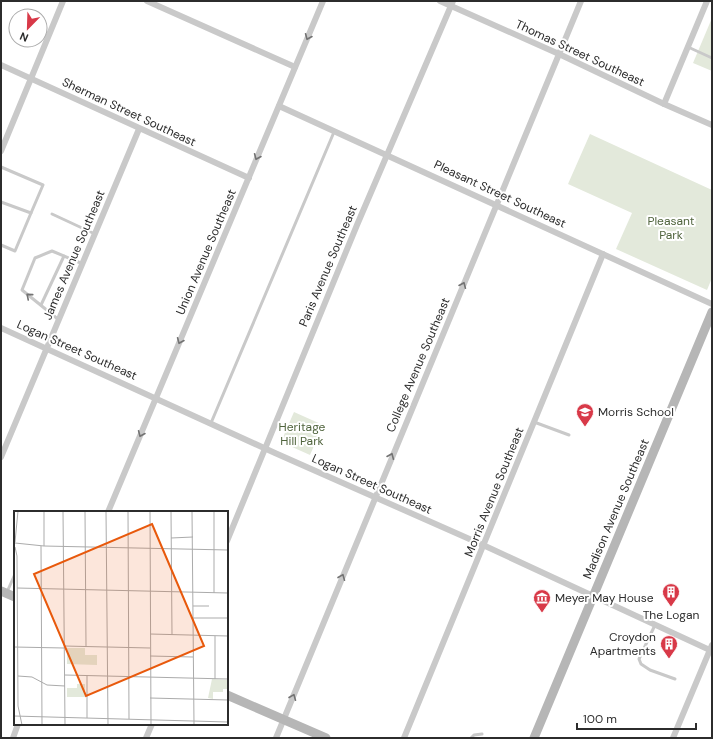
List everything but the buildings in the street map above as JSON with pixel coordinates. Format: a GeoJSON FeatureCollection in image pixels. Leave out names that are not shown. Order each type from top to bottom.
{"type":"FeatureCollection","features":[{"type":"Feature","properties":{"kind":"street"},"geometry":{"type":"LineString","coordinates":[[1,151],[63,1]]}},
{"type":"Feature","properties":{"kind":"street"},"geometry":{"type":"LineString","coordinates":[[147,1],[295,67]]}},
{"type":"Feature","properties":{"kind":"street","name":"Union Avenue Southeast"},"geometry":{"type":"LineString","coordinates":[[108,511],[323,1]]}},
{"type":"Feature","properties":{"kind":"street","name":"Thomas Street Southeast"},"geometry":{"type":"LineString","coordinates":[[440,1],[452,4],[664,104],[712,125]]}},
{"type":"Feature","properties":{"kind":"street","name":"College Avenue Southeast"},"geometry":{"type":"LineString","coordinates":[[276,738],[374,497],[581,1]]}},
{"type":"Feature","properties":{"kind":"street"},"geometry":{"type":"LineString","coordinates":[[664,104],[707,1]]}},
{"type":"Feature","properties":{"kind":"street","name":"Paris Avenue Southeast"},"geometry":{"type":"LineString","coordinates":[[228,539],[387,155],[452,4]]}},
{"type":"Feature","properties":{"kind":"street","name":"Sherman Street Southeast"},"geometry":{"type":"LineString","coordinates":[[1,65],[249,178]]}},
{"type":"Feature","properties":{"kind":"street","name":"Pleasant Street Southeast"},"geometry":{"type":"LineString","coordinates":[[279,106],[497,204],[712,304]]}},
{"type":"Feature","properties":{"kind":"street","name":"James Avenue Southeast"},"geometry":{"type":"LineString","coordinates":[[1,457],[3,447],[47,348],[140,129]]}},
{"type":"Feature","properties":{"kind":"street","name":"Morris Avenue Southeast"},"geometry":{"type":"LineString","coordinates":[[404,738],[603,254]]}},
{"type":"Feature","properties":{"kind":"street","name":"Madison Avenue Southeast"},"geometry":{"type":"LineString","coordinates":[[534,738],[592,596],[712,312]]}},
{"type":"Feature","properties":{"kind":"street","name":"Logan Street Southeast"},"geometry":{"type":"LineString","coordinates":[[1,328],[483,545],[655,625],[711,649]]}},
{"type":"Feature","properties":{"kind":"street"},"geometry":{"type":"LineString","coordinates":[[4,592],[14,597]]}},
{"type":"Feature","properties":{"kind":"street"},"geometry":{"type":"LineString","coordinates":[[673,738],[711,649]]}},
{"type":"Feature","properties":{"kind":"street"},"geometry":{"type":"LineString","coordinates":[[228,694],[326,738]]}},
{"type":"Feature","properties":{"kind":"street"},"geometry":{"type":"LineString","coordinates":[[13,738],[18,725]]}},
{"type":"Feature","properties":{"kind":"street"},"geometry":{"type":"LineString","coordinates":[[146,738],[152,725]]}},
{"type":"Feature","properties":{"kind":"lane"},"geometry":{"type":"LineString","coordinates":[[688,47],[712,58]]}},
{"type":"Feature","properties":{"kind":"lane"},"geometry":{"type":"LineString","coordinates":[[211,423],[334,131]]}},
{"type":"Feature","properties":{"kind":"lane"},"geometry":{"type":"LineString","coordinates":[[1,167],[43,185],[15,251],[1,245]]}},
{"type":"Feature","properties":{"kind":"lane"},"geometry":{"type":"LineString","coordinates":[[1,202],[31,213]]}},
{"type":"Feature","properties":{"kind":"lane"},"geometry":{"type":"LineString","coordinates":[[52,214],[95,234]]}},
{"type":"Feature","properties":{"kind":"lane"},"geometry":{"type":"LineString","coordinates":[[59,320],[22,290],[35,258],[52,251],[83,264]]}},
{"type":"Feature","properties":{"kind":"lane"},"geometry":{"type":"LineString","coordinates":[[41,305],[64,256]]}},
{"type":"Feature","properties":{"kind":"lane"},"geometry":{"type":"LineString","coordinates":[[534,422],[569,435]]}},
{"type":"Feature","properties":{"kind":"lane"},"geometry":{"type":"LineString","coordinates":[[4,592],[14,576]]}},
{"type":"Feature","properties":{"kind":"lane"},"geometry":{"type":"LineString","coordinates":[[655,625],[640,659],[641,664],[650,670],[675,679]]}},
{"type":"Feature","properties":{"kind":"lane"},"geometry":{"type":"LineString","coordinates":[[471,738],[474,735],[482,734]]}},
{"type":"Feature","properties":{"kind":"green space"},"geometry":{"type":"Polygon","coordinates":[[[712,18],[712,71],[693,63],[712,18]]]}},
{"type":"Feature","properties":{"kind":"green space","name":"Pleasant Park"},"geometry":{"type":"Polygon","coordinates":[[[590,134],[712,190],[712,278],[707,290],[616,249],[632,213],[568,184],[590,134]]]}},
{"type":"Feature","properties":{"kind":"green space","name":"Heritage Hill Park"},"geometry":{"type":"Polygon","coordinates":[[[294,412],[323,425],[310,455],[281,442],[294,412]]]}},
{"type":"Feature","properties":{"kind":"place","name":"Morris School"},"geometry":{"type":"Point","coordinates":[585,427]}},
{"type":"Feature","properties":{"kind":"place","name":"The Logan"},"geometry":{"type":"Point","coordinates":[671,607]}},
{"type":"Feature","properties":{"kind":"place","name":"Meyer May House"},"geometry":{"type":"Point","coordinates":[542,613]}},
{"type":"Feature","properties":{"kind":"place","name":"Croydon Apartments"},"geometry":{"type":"Point","coordinates":[669,659]}}]}
